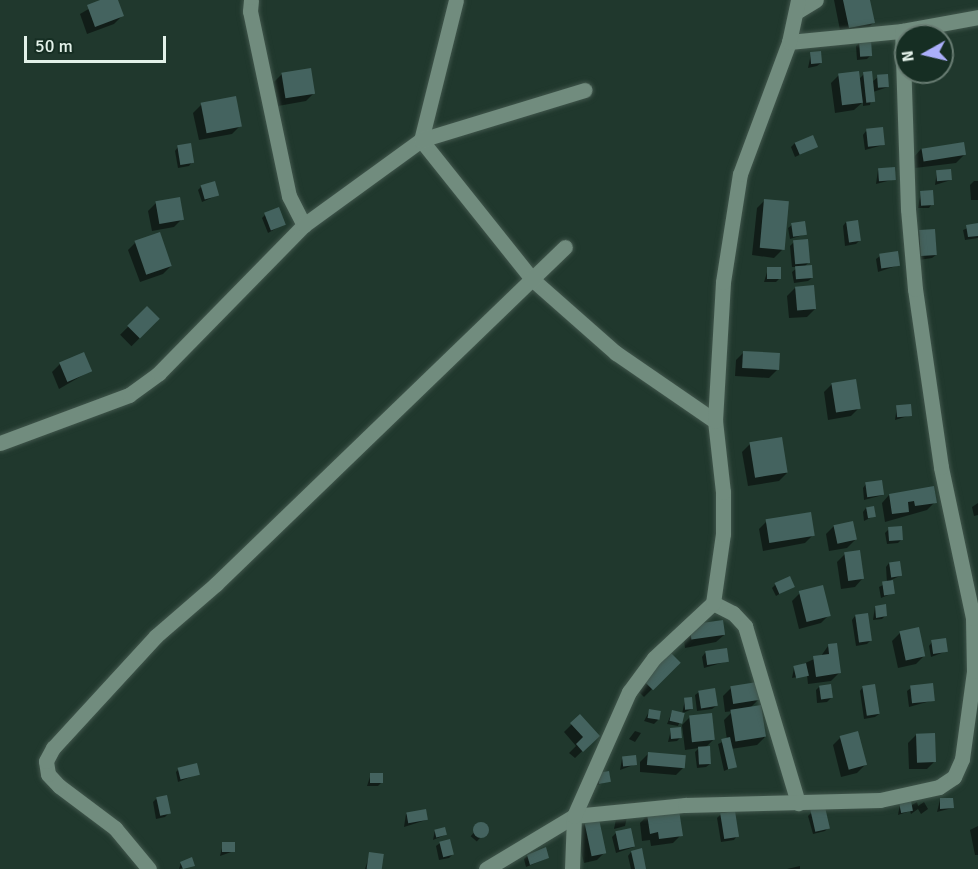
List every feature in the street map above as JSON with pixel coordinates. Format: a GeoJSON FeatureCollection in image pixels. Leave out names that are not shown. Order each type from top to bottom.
{"type":"FeatureCollection","features":[{"type":"Feature","properties":{"kind":"street"},"geometry":{"type":"LineString","coordinates":[[251,0],[250,11],[289,196],[304,225]]}},
{"type":"Feature","properties":{"kind":"street"},"geometry":{"type":"LineString","coordinates":[[421,140],[456,0]]}},
{"type":"Feature","properties":{"kind":"street"},"geometry":{"type":"LineString","coordinates":[[572,869],[574,816],[629,692],[654,658],[713,603],[723,524],[715,421],[723,282],[740,174],[789,42],[797,6],[816,0]]}},
{"type":"Feature","properties":{"kind":"street"},"geometry":{"type":"LineString","coordinates":[[940,24],[978,17]]}},
{"type":"Feature","properties":{"kind":"street"},"geometry":{"type":"LineString","coordinates":[[789,42],[894,32]]}},
{"type":"Feature","properties":{"kind":"street"},"geometry":{"type":"LineString","coordinates":[[486,869],[574,816],[685,805],[880,800],[939,787],[954,777],[962,759],[974,671],[976,617],[941,467],[915,289],[908,209],[904,84]]}},
{"type":"Feature","properties":{"kind":"street"},"geometry":{"type":"LineString","coordinates":[[0,443],[129,395],[159,373],[304,225],[421,140],[585,90]]}},
{"type":"Feature","properties":{"kind":"street"},"geometry":{"type":"LineString","coordinates":[[421,140],[532,279],[616,353],[715,421]]}},
{"type":"Feature","properties":{"kind":"street"},"geometry":{"type":"LineString","coordinates":[[149,869],[115,828],[58,786],[48,774],[46,761],[53,748],[147,644],[216,584],[565,247]]}},
{"type":"Feature","properties":{"kind":"street"},"geometry":{"type":"LineString","coordinates":[[713,603],[733,613],[745,626],[798,803]]}},
{"type":"Feature","properties":{"kind":"building"},"geometry":{"type":"Polygon","coordinates":[[[100,0],[118,0],[124,16],[95,27],[87,5],[100,0]]]}},
{"type":"Feature","properties":{"kind":"building"},"geometry":{"type":"Polygon","coordinates":[[[843,0],[870,0],[875,23],[849,28],[843,0]]]}},
{"type":"Feature","properties":{"kind":"building"},"geometry":{"type":"Polygon","coordinates":[[[871,40],[872,56],[860,57],[859,41],[871,40]]]}},
{"type":"Feature","properties":{"kind":"building"},"geometry":{"type":"Polygon","coordinates":[[[821,51],[822,63],[811,64],[810,52],[821,51]]]}},
{"type":"Feature","properties":{"kind":"building"},"geometry":{"type":"Polygon","coordinates":[[[311,68],[315,94],[285,98],[281,73],[311,68]]]}},
{"type":"Feature","properties":{"kind":"building"},"geometry":{"type":"Polygon","coordinates":[[[859,71],[863,103],[842,105],[838,74],[859,71]]]}},
{"type":"Feature","properties":{"kind":"building"},"geometry":{"type":"Polygon","coordinates":[[[872,71],[875,102],[866,103],[863,72],[872,71]]]}},
{"type":"Feature","properties":{"kind":"building"},"geometry":{"type":"Polygon","coordinates":[[[888,74],[889,87],[878,88],[877,75],[888,74]]]}},
{"type":"Feature","properties":{"kind":"building"},"geometry":{"type":"Polygon","coordinates":[[[236,96],[242,126],[207,133],[201,103],[236,96]]]}},
{"type":"Feature","properties":{"kind":"building"},"geometry":{"type":"Polygon","coordinates":[[[883,127],[885,145],[868,147],[866,129],[883,127]]]}},
{"type":"Feature","properties":{"kind":"building"},"geometry":{"type":"Polygon","coordinates":[[[813,135],[818,147],[800,155],[795,143],[813,135]]]}},
{"type":"Feature","properties":{"kind":"building"},"geometry":{"type":"Polygon","coordinates":[[[964,142],[966,155],[924,162],[922,149],[964,142]]]}},
{"type":"Feature","properties":{"kind":"building"},"geometry":{"type":"Polygon","coordinates":[[[191,143],[194,163],[180,165],[177,145],[191,143]]]}},
{"type":"Feature","properties":{"kind":"building"},"geometry":{"type":"Polygon","coordinates":[[[895,167],[896,180],[879,181],[878,168],[895,167]]]}},
{"type":"Feature","properties":{"kind":"building"},"geometry":{"type":"Polygon","coordinates":[[[951,169],[952,180],[937,181],[936,170],[951,169]]]}},
{"type":"Feature","properties":{"kind":"building"},"geometry":{"type":"Polygon","coordinates":[[[215,181],[219,195],[205,200],[201,185],[215,181]]]}},
{"type":"Feature","properties":{"kind":"building"},"geometry":{"type":"Polygon","coordinates":[[[933,190],[934,205],[921,206],[920,191],[933,190]]]}},
{"type":"Feature","properties":{"kind":"building"},"geometry":{"type":"Polygon","coordinates":[[[180,197],[184,220],[159,224],[155,201],[180,197]]]}},
{"type":"Feature","properties":{"kind":"building"},"geometry":{"type":"Polygon","coordinates":[[[764,199],[789,201],[785,250],[760,248],[764,199]]]}},
{"type":"Feature","properties":{"kind":"building"},"geometry":{"type":"Polygon","coordinates":[[[279,207],[286,225],[271,230],[264,213],[279,207]]]}},
{"type":"Feature","properties":{"kind":"building"},"geometry":{"type":"Polygon","coordinates":[[[858,220],[861,241],[849,242],[846,222],[858,220]]]}},
{"type":"Feature","properties":{"kind":"building"},"geometry":{"type":"Polygon","coordinates":[[[805,221],[807,235],[793,237],[791,223],[805,221]]]}},
{"type":"Feature","properties":{"kind":"building"},"geometry":{"type":"Polygon","coordinates":[[[978,223],[978,236],[968,237],[966,225],[978,223]]]}},
{"type":"Feature","properties":{"kind":"building"},"geometry":{"type":"Polygon","coordinates":[[[935,229],[937,255],[921,256],[919,230],[935,229]]]}},
{"type":"Feature","properties":{"kind":"building"},"geometry":{"type":"Polygon","coordinates":[[[160,232],[172,266],[146,275],[134,241],[160,232]]]}},
{"type":"Feature","properties":{"kind":"building"},"geometry":{"type":"Polygon","coordinates":[[[808,239],[810,263],[795,264],[793,240],[808,239]]]}},
{"type":"Feature","properties":{"kind":"building"},"geometry":{"type":"Polygon","coordinates":[[[898,251],[900,266],[881,268],[879,254],[898,251]]]}},
{"type":"Feature","properties":{"kind":"building"},"geometry":{"type":"Polygon","coordinates":[[[812,265],[813,278],[796,279],[795,266],[812,265]]]}},
{"type":"Feature","properties":{"kind":"building"},"geometry":{"type":"Polygon","coordinates":[[[767,267],[781,267],[781,279],[767,279],[767,267]]]}},
{"type":"Feature","properties":{"kind":"building"},"geometry":{"type":"Polygon","coordinates":[[[814,285],[816,309],[797,311],[795,287],[814,285]]]}},
{"type":"Feature","properties":{"kind":"building"},"geometry":{"type":"Polygon","coordinates":[[[147,306],[160,319],[140,339],[127,326],[147,306]]]}},
{"type":"Feature","properties":{"kind":"building"},"geometry":{"type":"Polygon","coordinates":[[[743,351],[780,353],[779,370],[742,368],[743,351]]]}},
{"type":"Feature","properties":{"kind":"building"},"geometry":{"type":"Polygon","coordinates":[[[84,352],[92,371],[67,382],[59,363],[84,352]]]}},
{"type":"Feature","properties":{"kind":"building"},"geometry":{"type":"Polygon","coordinates":[[[856,379],[861,409],[836,413],[831,383],[856,379]]]}},
{"type":"Feature","properties":{"kind":"building"},"geometry":{"type":"Polygon","coordinates":[[[911,404],[912,416],[897,417],[896,405],[911,404]]]}},
{"type":"Feature","properties":{"kind":"building"},"geometry":{"type":"Polygon","coordinates":[[[782,437],[788,473],[755,478],[749,442],[782,437]]]}},
{"type":"Feature","properties":{"kind":"building"},"geometry":{"type":"Polygon","coordinates":[[[882,480],[884,495],[867,497],[865,482],[882,480]]]}},
{"type":"Feature","properties":{"kind":"building"},"geometry":{"type":"Polygon","coordinates":[[[934,486],[937,503],[915,506],[914,501],[908,502],[909,512],[892,514],[889,494],[934,486]]]}},
{"type":"Feature","properties":{"kind":"building"},"geometry":{"type":"Polygon","coordinates":[[[874,506],[876,517],[868,518],[866,507],[874,506]]]}},
{"type":"Feature","properties":{"kind":"building"},"geometry":{"type":"Polygon","coordinates":[[[811,512],[815,536],[769,543],[766,519],[811,512]]]}},
{"type":"Feature","properties":{"kind":"building"},"geometry":{"type":"Polygon","coordinates":[[[853,521],[857,540],[837,544],[833,525],[853,521]]]}},
{"type":"Feature","properties":{"kind":"building"},"geometry":{"type":"Polygon","coordinates":[[[902,526],[903,540],[889,541],[888,527],[902,526]]]}},
{"type":"Feature","properties":{"kind":"building"},"geometry":{"type":"Polygon","coordinates":[[[860,550],[864,579],[848,581],[844,552],[860,550]]]}},
{"type":"Feature","properties":{"kind":"building"},"geometry":{"type":"Polygon","coordinates":[[[900,561],[902,576],[891,577],[889,563],[900,561]]]}},
{"type":"Feature","properties":{"kind":"building"},"geometry":{"type":"Polygon","coordinates":[[[790,576],[795,587],[779,594],[774,583],[790,576]]]}},
{"type":"Feature","properties":{"kind":"building"},"geometry":{"type":"Polygon","coordinates":[[[893,580],[895,594],[884,595],[882,582],[893,580]]]}},
{"type":"Feature","properties":{"kind":"building"},"geometry":{"type":"Polygon","coordinates":[[[823,585],[831,616],[806,622],[799,591],[823,585]]]}},
{"type":"Feature","properties":{"kind":"building"},"geometry":{"type":"Polygon","coordinates":[[[886,604],[887,616],[876,618],[875,606],[886,604]]]}},
{"type":"Feature","properties":{"kind":"building"},"geometry":{"type":"Polygon","coordinates":[[[868,613],[872,641],[859,643],[855,615],[868,613]]]}},
{"type":"Feature","properties":{"kind":"building"},"geometry":{"type":"Polygon","coordinates":[[[723,620],[725,635],[691,640],[689,625],[723,620]]]}},
{"type":"Feature","properties":{"kind":"building"},"geometry":{"type":"Polygon","coordinates":[[[919,627],[925,656],[906,661],[899,631],[919,627]]]}},
{"type":"Feature","properties":{"kind":"building"},"geometry":{"type":"Polygon","coordinates":[[[946,638],[948,652],[933,654],[931,640],[946,638]]]}},
{"type":"Feature","properties":{"kind":"building"},"geometry":{"type":"Polygon","coordinates":[[[837,643],[841,673],[816,677],[813,656],[829,654],[828,644],[837,643]]]}},
{"type":"Feature","properties":{"kind":"building"},"geometry":{"type":"Polygon","coordinates":[[[727,648],[729,662],[707,665],[705,651],[727,648]]]}},
{"type":"Feature","properties":{"kind":"building"},"geometry":{"type":"Polygon","coordinates":[[[668,650],[681,663],[653,690],[640,678],[668,650]]]}},
{"type":"Feature","properties":{"kind":"building"},"geometry":{"type":"Polygon","coordinates":[[[806,663],[809,676],[796,679],[793,666],[806,663]]]}},
{"type":"Feature","properties":{"kind":"building"},"geometry":{"type":"Polygon","coordinates":[[[757,682],[760,700],[733,704],[730,686],[757,682]]]}},
{"type":"Feature","properties":{"kind":"building"},"geometry":{"type":"Polygon","coordinates":[[[933,683],[935,701],[912,703],[910,685],[933,683]]]}},
{"type":"Feature","properties":{"kind":"building"},"geometry":{"type":"Polygon","coordinates":[[[831,684],[833,698],[821,700],[819,686],[831,684]]]}},
{"type":"Feature","properties":{"kind":"building"},"geometry":{"type":"Polygon","coordinates":[[[875,684],[880,714],[867,716],[862,686],[875,684]]]}},
{"type":"Feature","properties":{"kind":"building"},"geometry":{"type":"Polygon","coordinates":[[[715,688],[718,706],[701,708],[698,691],[715,688]]]}},
{"type":"Feature","properties":{"kind":"building"},"geometry":{"type":"Polygon","coordinates":[[[692,697],[693,709],[685,710],[684,698],[692,697]]]}},
{"type":"Feature","properties":{"kind":"building"},"geometry":{"type":"Polygon","coordinates":[[[761,705],[766,737],[735,741],[730,710],[761,705]]]}},
{"type":"Feature","properties":{"kind":"building"},"geometry":{"type":"Polygon","coordinates":[[[649,709],[661,711],[659,720],[648,718],[649,709]]]}},
{"type":"Feature","properties":{"kind":"building"},"geometry":{"type":"Polygon","coordinates":[[[672,710],[685,713],[682,724],[670,721],[672,710]]]}},
{"type":"Feature","properties":{"kind":"building"},"geometry":{"type":"Polygon","coordinates":[[[712,713],[715,740],[692,742],[689,715],[712,713]]]}},
{"type":"Feature","properties":{"kind":"building"},"geometry":{"type":"Polygon","coordinates":[[[580,714],[600,736],[583,752],[576,744],[583,737],[570,723],[580,714]]]}},
{"type":"Feature","properties":{"kind":"building"},"geometry":{"type":"Polygon","coordinates":[[[681,727],[682,738],[671,739],[670,728],[681,727]]]}},
{"type":"Feature","properties":{"kind":"building"},"geometry":{"type":"Polygon","coordinates":[[[858,731],[867,765],[849,770],[840,736],[858,731]]]}},
{"type":"Feature","properties":{"kind":"building"},"geometry":{"type":"Polygon","coordinates":[[[935,733],[936,762],[917,763],[916,734],[935,733]]]}},
{"type":"Feature","properties":{"kind":"building"},"geometry":{"type":"Polygon","coordinates":[[[730,737],[737,767],[728,769],[721,739],[730,737]]]}},
{"type":"Feature","properties":{"kind":"building"},"geometry":{"type":"Polygon","coordinates":[[[710,746],[711,764],[699,765],[698,747],[710,746]]]}},
{"type":"Feature","properties":{"kind":"building"},"geometry":{"type":"Polygon","coordinates":[[[648,752],[686,755],[685,768],[647,765],[648,752]]]}},
{"type":"Feature","properties":{"kind":"building"},"geometry":{"type":"Polygon","coordinates":[[[636,755],[637,765],[623,766],[622,756],[636,755]]]}},
{"type":"Feature","properties":{"kind":"building"},"geometry":{"type":"Polygon","coordinates":[[[197,763],[200,775],[180,779],[178,768],[197,763]]]}},
{"type":"Feature","properties":{"kind":"building"},"geometry":{"type":"Polygon","coordinates":[[[609,771],[611,782],[599,784],[597,773],[609,771]]]}},
{"type":"Feature","properties":{"kind":"building"},"geometry":{"type":"Polygon","coordinates":[[[370,773],[383,773],[383,783],[370,783],[370,773]]]}},
{"type":"Feature","properties":{"kind":"building"},"geometry":{"type":"Polygon","coordinates":[[[167,795],[171,814],[160,816],[156,797],[167,795]]]}},
{"type":"Feature","properties":{"kind":"building"},"geometry":{"type":"Polygon","coordinates":[[[940,798],[953,798],[954,808],[940,809],[940,798]]]}},
{"type":"Feature","properties":{"kind":"building"},"geometry":{"type":"Polygon","coordinates":[[[911,801],[913,811],[901,813],[899,803],[911,801]]]}},
{"type":"Feature","properties":{"kind":"building"},"geometry":{"type":"Polygon","coordinates":[[[825,807],[830,828],[815,832],[810,810],[825,807]]]}},
{"type":"Feature","properties":{"kind":"building"},"geometry":{"type":"Polygon","coordinates":[[[426,809],[428,820],[408,823],[406,812],[426,809]]]}},
{"type":"Feature","properties":{"kind":"building"},"geometry":{"type":"Polygon","coordinates":[[[679,810],[683,836],[659,839],[658,832],[650,834],[647,814],[679,810]]]}},
{"type":"Feature","properties":{"kind":"building"},"geometry":{"type":"Polygon","coordinates":[[[735,811],[739,837],[724,839],[720,813],[735,811]]]}},
{"type":"Feature","properties":{"kind":"building"},"geometry":{"type":"Polygon","coordinates":[[[599,819],[606,853],[592,856],[584,822],[599,819]]]}},
{"type":"Feature","properties":{"kind":"building"},"geometry":{"type":"Polygon","coordinates":[[[481,822],[487,824],[489,830],[487,836],[481,838],[475,836],[473,830],[475,824],[481,822]]]}},
{"type":"Feature","properties":{"kind":"building"},"geometry":{"type":"Polygon","coordinates":[[[445,827],[447,835],[436,837],[434,830],[445,827]]]}},
{"type":"Feature","properties":{"kind":"building"},"geometry":{"type":"Polygon","coordinates":[[[631,828],[635,847],[619,850],[615,831],[631,828]]]}},
{"type":"Feature","properties":{"kind":"building"},"geometry":{"type":"Polygon","coordinates":[[[450,839],[454,855],[443,857],[439,842],[450,839]]]}},
{"type":"Feature","properties":{"kind":"building"},"geometry":{"type":"Polygon","coordinates":[[[222,842],[235,842],[235,852],[222,852],[222,842]]]}},
{"type":"Feature","properties":{"kind":"building"},"geometry":{"type":"Polygon","coordinates":[[[546,847],[549,858],[530,865],[527,855],[546,847]]]}},
{"type":"Feature","properties":{"kind":"building"},"geometry":{"type":"Polygon","coordinates":[[[642,848],[646,869],[635,869],[631,851],[642,848]]]}},
{"type":"Feature","properties":{"kind":"building"},"geometry":{"type":"Polygon","coordinates":[[[369,852],[384,854],[382,869],[367,869],[369,852]]]}},
{"type":"Feature","properties":{"kind":"building"},"geometry":{"type":"Polygon","coordinates":[[[192,857],[195,866],[183,869],[180,862],[192,857]]]}}]}
